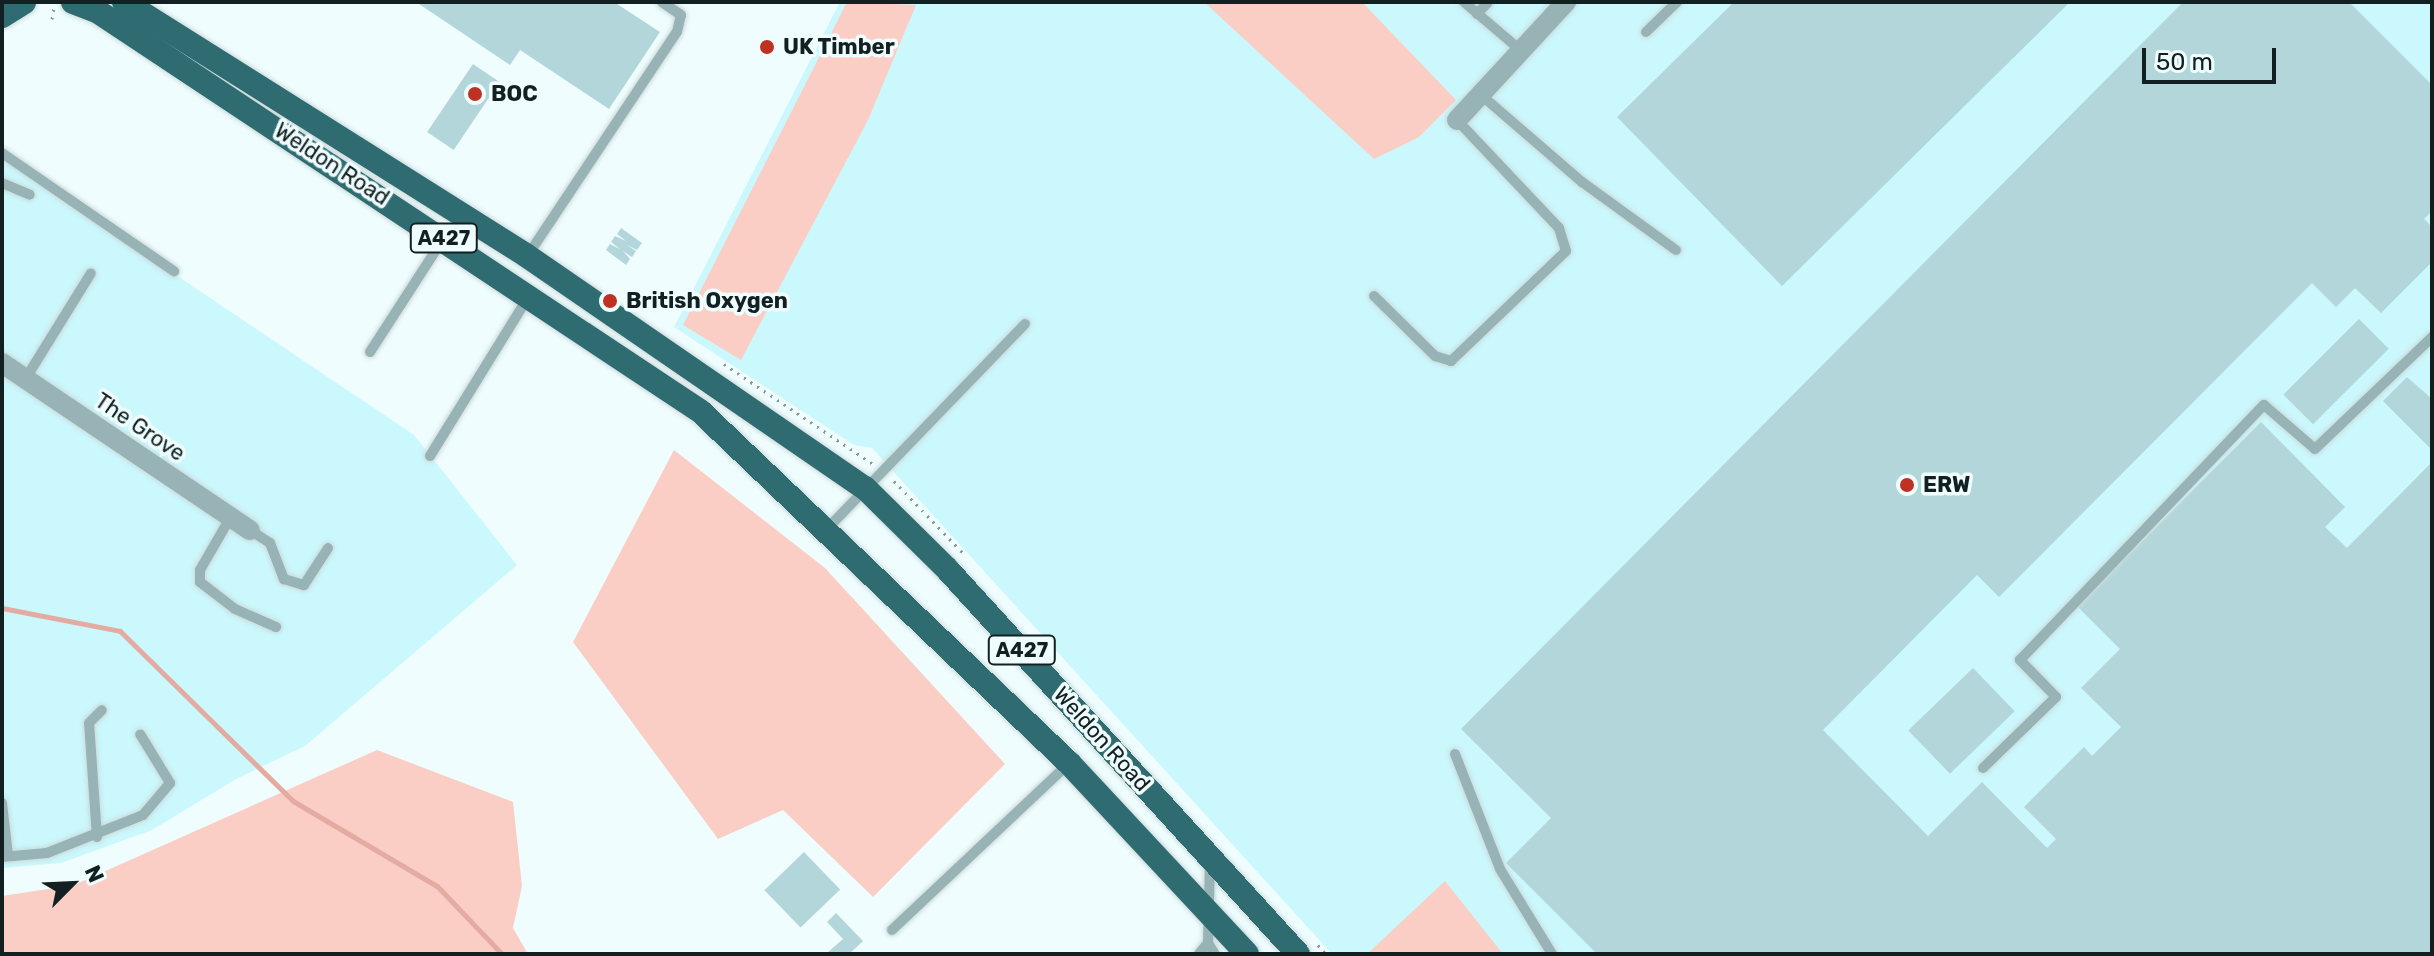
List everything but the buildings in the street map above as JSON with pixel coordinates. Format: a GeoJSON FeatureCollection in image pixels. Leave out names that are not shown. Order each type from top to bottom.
{"type":"FeatureCollection","features":[{"type":"Feature","properties":{"kind":"highway"},"geometry":{"type":"LineString","coordinates":[[2,16],[24,2]]}},
{"type":"Feature","properties":{"kind":"highway","name":"Weldon Road"},"geometry":{"type":"LineString","coordinates":[[124,2],[527,256],[865,488],[947,569],[1298,954]]}},
{"type":"Feature","properties":{"kind":"highway","name":"Weldon Road"},"geometry":{"type":"LineString","coordinates":[[62,7],[97,11],[531,294],[700,411],[1069,763],[1207,907],[1247,954]]}},
{"type":"Feature","properties":{"kind":"street"},"geometry":{"type":"LineString","coordinates":[[1457,120],[1519,49],[1566,2]]}},
{"type":"Feature","properties":{"kind":"street","name":"The Grove"},"geometry":{"type":"LineString","coordinates":[[2,363],[250,530]]}},
{"type":"Feature","properties":{"kind":"lane"},"geometry":{"type":"LineString","coordinates":[[527,256],[677,32],[681,15],[662,2]]}},
{"type":"Feature","properties":{"kind":"lane"},"geometry":{"type":"LineString","coordinates":[[1464,2],[1519,49]]}},
{"type":"Feature","properties":{"kind":"lane"},"geometry":{"type":"LineString","coordinates":[[1477,14],[1488,2]]}},
{"type":"Feature","properties":{"kind":"lane"},"geometry":{"type":"LineString","coordinates":[[1646,32],[1677,2]]}},
{"type":"Feature","properties":{"kind":"lane"},"geometry":{"type":"LineString","coordinates":[[1480,94],[1582,182],[1676,250]]}},
{"type":"Feature","properties":{"kind":"lane"},"geometry":{"type":"LineString","coordinates":[[1374,296],[1435,356],[1451,361],[1566,251],[1559,228],[1457,120]]}},
{"type":"Feature","properties":{"kind":"lane"},"geometry":{"type":"LineString","coordinates":[[2,153],[174,271]]}},
{"type":"Feature","properties":{"kind":"lane"},"geometry":{"type":"LineString","coordinates":[[2,183],[30,195]]}},
{"type":"Feature","properties":{"kind":"lane"},"geometry":{"type":"LineString","coordinates":[[370,352],[444,238]]}},
{"type":"Feature","properties":{"kind":"lane"},"geometry":{"type":"LineString","coordinates":[[26,378],[91,273]]}},
{"type":"Feature","properties":{"kind":"lane"},"geometry":{"type":"LineString","coordinates":[[430,456],[531,294]]}},
{"type":"Feature","properties":{"kind":"lane"},"geometry":{"type":"LineString","coordinates":[[827,529],[1025,324]]}},
{"type":"Feature","properties":{"kind":"lane"},"geometry":{"type":"LineString","coordinates":[[1983,768],[2056,697],[2020,660],[2264,405],[2315,449],[2432,337]]}},
{"type":"Feature","properties":{"kind":"lane"},"geometry":{"type":"LineString","coordinates":[[230,518],[200,570],[200,582],[235,609],[276,627]]}},
{"type":"Feature","properties":{"kind":"lane"},"geometry":{"type":"LineString","coordinates":[[250,530],[270,543],[284,579],[304,585],[328,548]]}},
{"type":"Feature","properties":{"kind":"lane"},"geometry":{"type":"LineString","coordinates":[[97,837],[89,723],[102,710]]}},
{"type":"Feature","properties":{"kind":"lane"},"geometry":{"type":"LineString","coordinates":[[2,803],[5,856],[47,853],[97,837],[143,815],[170,783],[140,734]]}},
{"type":"Feature","properties":{"kind":"lane"},"geometry":{"type":"LineString","coordinates":[[1455,754],[1500,869],[1552,954]]}},
{"type":"Feature","properties":{"kind":"lane"},"geometry":{"type":"LineString","coordinates":[[892,930],[1069,763]]}},
{"type":"Feature","properties":{"kind":"lane"},"geometry":{"type":"LineString","coordinates":[[1211,858],[1208,943],[1215,954]]}},
{"type":"Feature","properties":{"kind":"lane"},"geometry":{"type":"LineString","coordinates":[[1199,954],[1208,943]]}},
{"type":"Feature","properties":{"kind":"path"},"geometry":{"type":"LineString","coordinates":[[52,19],[62,7]]}},
{"type":"Feature","properties":{"kind":"shaded area"},"geometry":{"type":"Polygon","coordinates":[[[840,2],[2432,2],[2432,954],[1332,954],[872,448],[854,445],[674,327],[840,2]]]}},
{"type":"Feature","properties":{"kind":"shaded area"},"geometry":{"type":"Polygon","coordinates":[[[847,2],[916,5],[868,120],[741,360],[683,325],[847,2]]]}},
{"type":"Feature","properties":{"kind":"shaded area"},"geometry":{"type":"Polygon","coordinates":[[[1204,2],[1362,2],[1456,100],[1419,137],[1374,159],[1204,2]]]}},
{"type":"Feature","properties":{"kind":"shaded area"},"geometry":{"type":"Polygon","coordinates":[[[2,158],[414,435],[517,565],[305,746],[236,779],[152,830],[61,863],[2,868],[2,158]]]}},
{"type":"Feature","properties":{"kind":"shaded area"},"geometry":{"type":"Polygon","coordinates":[[[674,450],[825,568],[1005,764],[873,897],[783,810],[718,839],[573,642],[674,450]]]}},
{"type":"Feature","properties":{"kind":"shaded area"},"geometry":{"type":"Polygon","coordinates":[[[377,750],[513,802],[522,886],[513,928],[528,954],[2,954],[2,896],[74,885],[377,750]]]}},
{"type":"Feature","properties":{"kind":"shaded area"},"geometry":{"type":"Polygon","coordinates":[[[1445,881],[1503,954],[1367,954],[1445,881]]]}},
{"type":"Feature","properties":{"kind":"waterway"},"geometry":{"type":"LineString","coordinates":[[2,608],[120,631],[293,801],[437,886],[502,954]]}},
{"type":"Feature","properties":{"kind":"place","name":"UK Timber"},"geometry":{"type":"Point","coordinates":[767,47]}},
{"type":"Feature","properties":{"kind":"place","name":"BOC"},"geometry":{"type":"Point","coordinates":[475,94]}},
{"type":"Feature","properties":{"kind":"place","name":"British Oxygen"},"geometry":{"type":"Point","coordinates":[610,301]}},
{"type":"Feature","properties":{"kind":"place","name":"ERW"},"geometry":{"type":"Point","coordinates":[1907,485]}}]}
